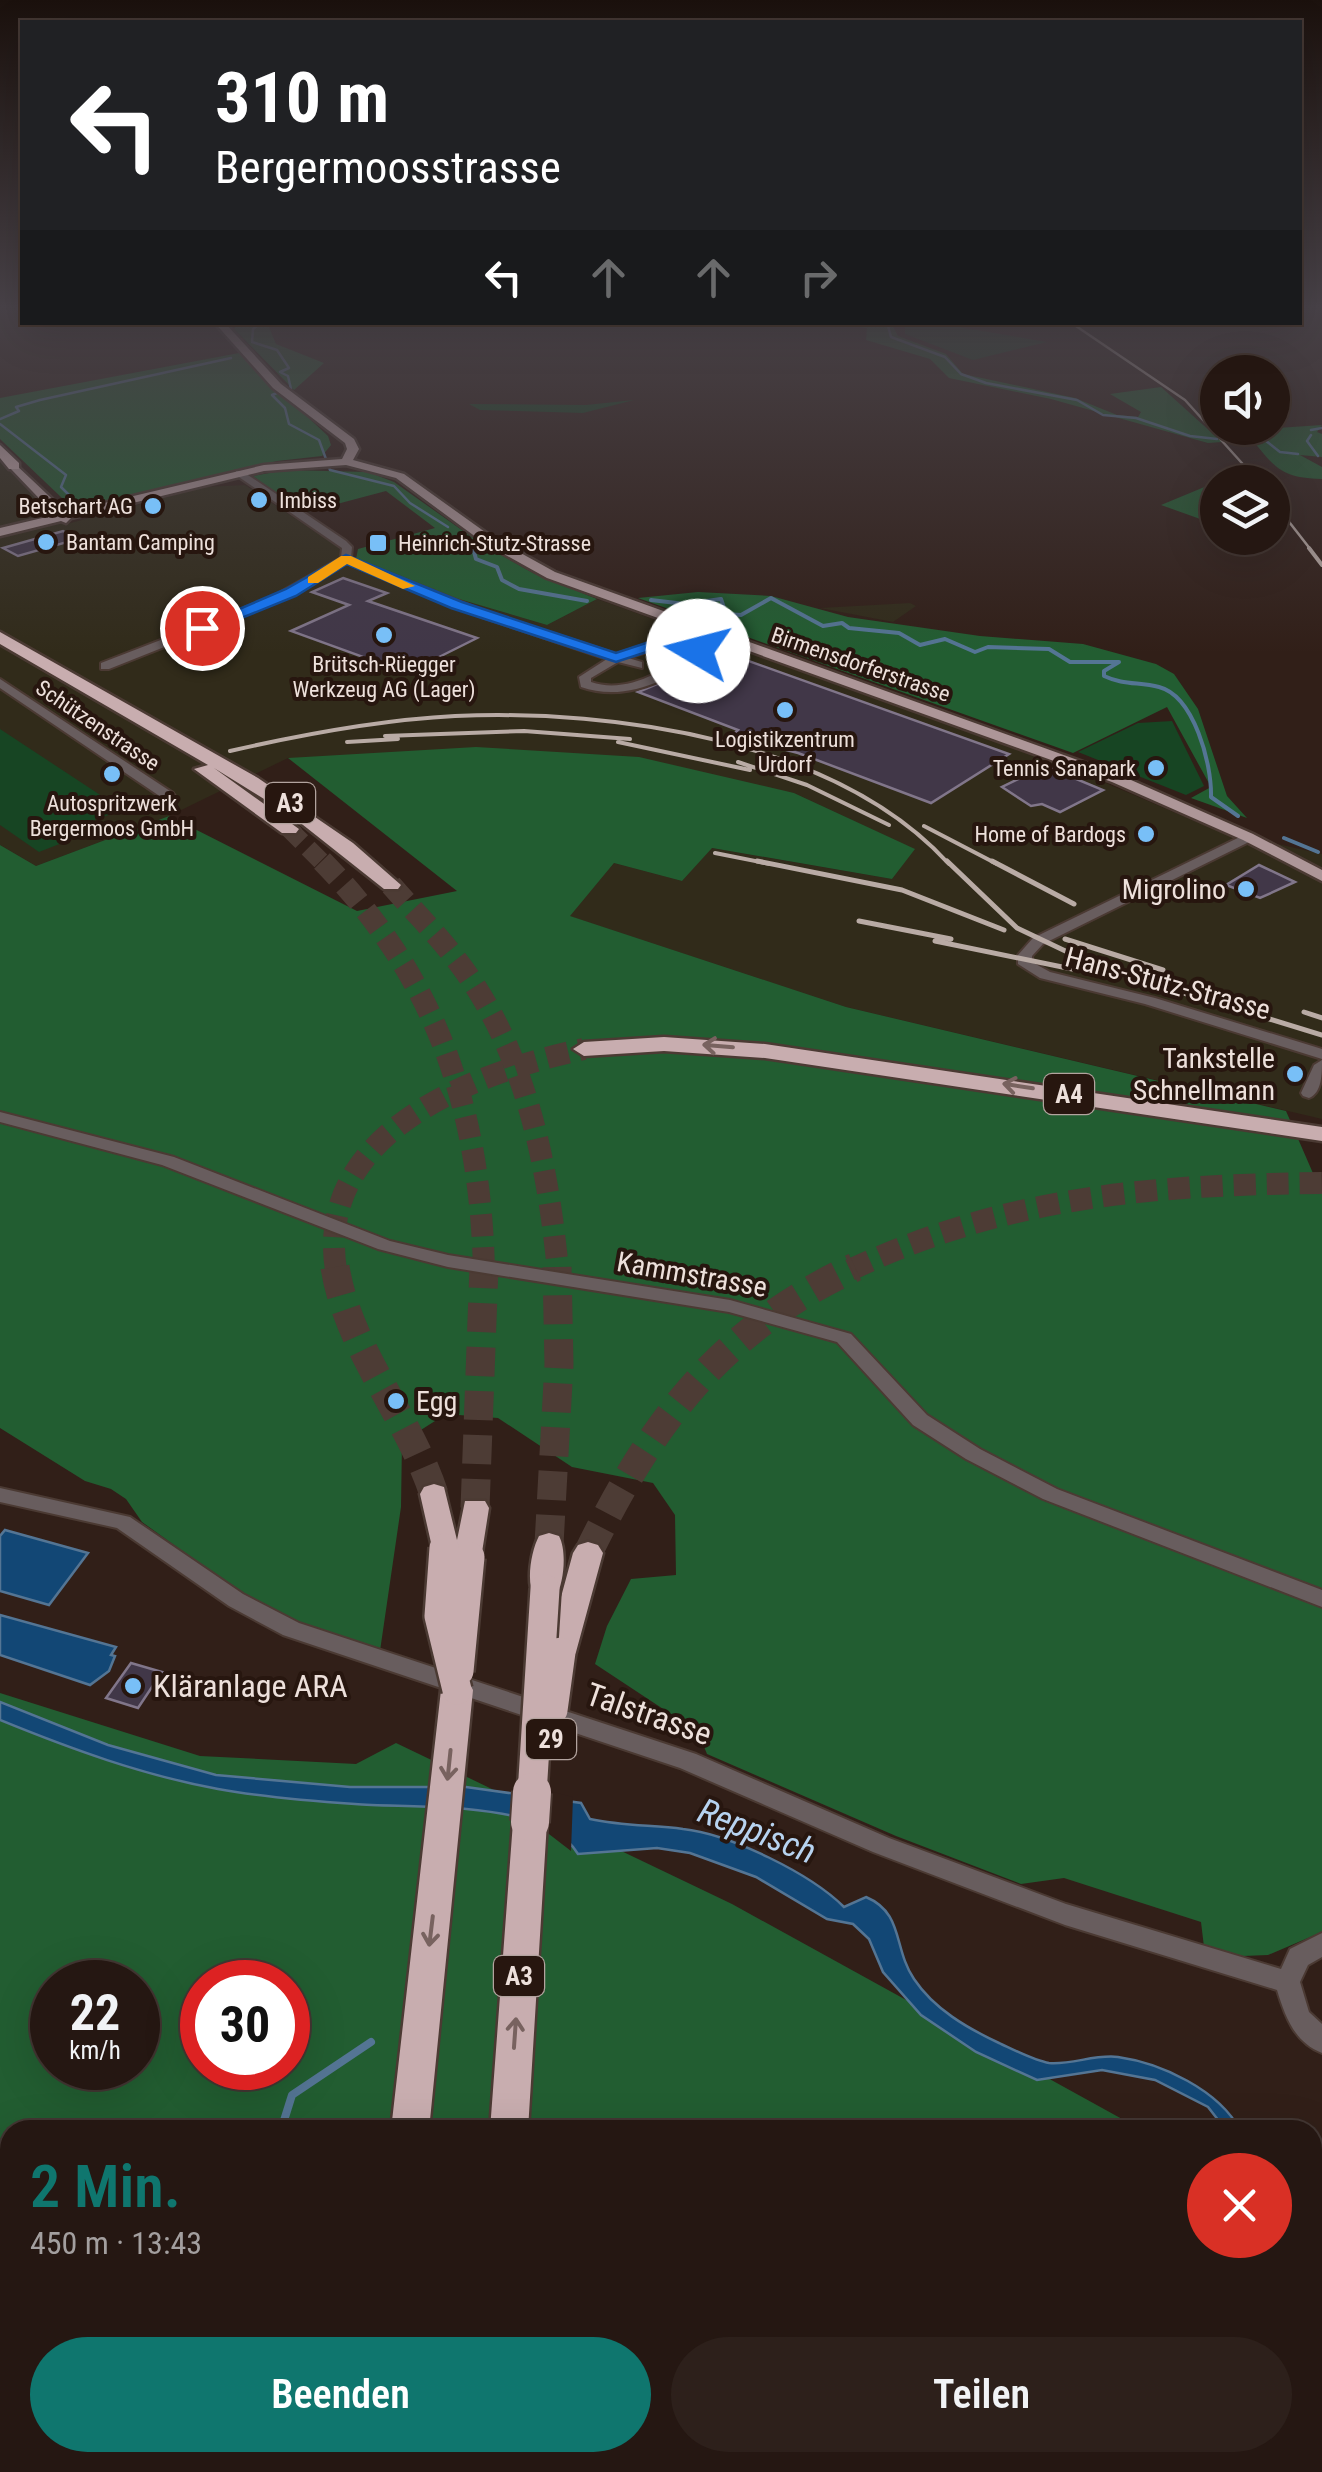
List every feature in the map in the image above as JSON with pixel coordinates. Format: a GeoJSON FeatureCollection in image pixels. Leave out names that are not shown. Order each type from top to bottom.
{"type":"FeatureCollection","features":[{"type":"Feature","properties":{"kind":"highway"},"geometry":{"type":"LineString","coordinates":[[0,451],[14,466]]}},
{"type":"Feature","properties":{"kind":"highway","name":"A3"},"geometry":{"type":"LineString","coordinates":[[0,637],[258,782],[322,826],[391,885]]}},
{"type":"Feature","properties":{"kind":"highway","name":"A3"},"geometry":{"type":"LineString","coordinates":[[0,652],[201,768],[289,829]]}},
{"type":"Feature","properties":{"kind":"highway","name":"A4"},"geometry":{"type":"LineString","coordinates":[[584,1049],[675,1044],[765,1050],[1322,1134]]}},
{"type":"Feature","properties":{"kind":"highway"},"geometry":{"type":"LineString","coordinates":[[411,2120],[457,1690],[457,1553],[434,1494]]}},
{"type":"Feature","properties":{"kind":"highway"},"geometry":{"type":"LineString","coordinates":[[457,1553],[475,1508]]}},
{"type":"Feature","properties":{"kind":"highway"},"geometry":{"type":"LineString","coordinates":[[549,1544],[559,1594]]}},
{"type":"Feature","properties":{"kind":"highway","name":"29"},"geometry":{"type":"LineString","coordinates":[[530,1822],[548,1775],[559,1594],[588,1553]]}},
{"type":"Feature","properties":{"kind":"highway","name":"A3"},"geometry":{"type":"LineString","coordinates":[[510,2120],[530,1822]]}},
{"type":"Feature","properties":{"kind":"main road"},"geometry":{"type":"LineString","coordinates":[[0,532],[239,473],[341,462],[354,450],[350,441],[325,422]]}},
{"type":"Feature","properties":{"kind":"main road","name":"Birmensdorferstrasse"},"geometry":{"type":"LineString","coordinates":[[341,462],[400,476],[499,548],[575,585],[1062,757],[1248,837],[1322,876]]}},
{"type":"Feature","properties":{"kind":"main road"},"geometry":{"type":"LineString","coordinates":[[14,466],[66,518]]}},
{"type":"Feature","properties":{"kind":"main road"},"geometry":{"type":"LineString","coordinates":[[206,481],[252,482]]}},
{"type":"Feature","properties":{"kind":"main road"},"geometry":{"type":"LineString","coordinates":[[52,505],[84,510],[117,506]]}},
{"type":"Feature","properties":{"kind":"street"},"geometry":{"type":"LineString","coordinates":[[239,473],[347,547],[346,559]]}},
{"type":"Feature","properties":{"kind":"street"},"geometry":{"type":"LineString","coordinates":[[346,559],[456,605],[638,665]]}},
{"type":"Feature","properties":{"kind":"street"},"geometry":{"type":"LineString","coordinates":[[106,666],[276,599],[346,559]]}},
{"type":"Feature","properties":{"kind":"street"},"geometry":{"type":"LineString","coordinates":[[670,640],[688,643],[698,651],[624,689],[605,691],[585,684],[585,677],[616,658],[670,640]]}},
{"type":"Feature","properties":{"kind":"street","name":"Schützenstrasse"},"geometry":{"type":"LineString","coordinates":[[0,683],[168,796],[166,802]]}},
{"type":"Feature","properties":{"kind":"street","name":"Hans-Stutz-Strasse"},"geometry":{"type":"LineString","coordinates":[[1248,837],[1034,944],[1023,958],[1032,971],[1150,1001],[1322,1054]]}},
{"type":"Feature","properties":{"kind":"street"},"geometry":{"type":"LineString","coordinates":[[1309,1093],[1322,1065]]}},
{"type":"Feature","properties":{"kind":"street","name":"Kammstrasse"},"geometry":{"type":"LineString","coordinates":[[0,1117],[168,1161],[384,1246],[448,1261],[730,1306],[844,1338],[920,1420],[973,1454],[1050,1494],[1322,1599]]}},
{"type":"Feature","properties":{"kind":"street","name":"Talstrasse"},"geometry":{"type":"LineString","coordinates":[[0,1495],[124,1522],[236,1600],[291,1629],[713,1770],[870,1840],[1065,1914],[1287,1982]]}},
{"type":"Feature","properties":{"kind":"street"},"geometry":{"type":"LineString","coordinates":[[1322,1944],[1299,1957],[1287,1982],[1299,2019],[1322,2041]]}},
{"type":"Feature","properties":{"kind":"shaded area"},"geometry":{"type":"Polygon","coordinates":[[[0,459],[67,524],[204,487],[245,485],[356,559],[418,587],[547,625],[597,599],[1061,764],[1216,830],[1322,854],[1322,1119],[846,1007],[569,916],[614,863],[682,881],[711,848],[892,879],[914,849],[794,793],[288,758],[169,816],[36,866],[0,845],[0,459]]]}},
{"type":"Feature","properties":{"kind":"shaded area"},"geometry":{"type":"Polygon","coordinates":[[[910,603],[916,606],[893,622],[820,608],[910,603]]]}},
{"type":"Feature","properties":{"kind":"green space"},"geometry":{"type":"Polygon","coordinates":[[[0,422],[313,422],[328,436],[331,445],[322,456],[277,461],[88,508],[62,498],[0,439],[0,422]]]}},
{"type":"Feature","properties":{"kind":"green space"},"geometry":{"type":"Polygon","coordinates":[[[1134,422],[1200,422],[1200,441],[1134,422]]]}},
{"type":"Feature","properties":{"kind":"green space"},"geometry":{"type":"Polygon","coordinates":[[[1322,425],[1317,432],[1322,434],[1322,457],[1300,455],[1322,467],[1322,479],[1290,474],[1290,465],[1275,465],[1256,445],[1290,445],[1290,427],[1322,425]]]}},
{"type":"Feature","properties":{"kind":"green space"},"geometry":{"type":"Polygon","coordinates":[[[286,470],[368,472],[394,482],[483,545],[533,573],[597,599],[547,625],[418,587],[356,559],[358,549],[435,528],[386,491],[303,513],[253,476],[286,470]]]}},
{"type":"Feature","properties":{"kind":"green space"},"geometry":{"type":"Polygon","coordinates":[[[1200,489],[1200,519],[1161,505],[1200,489]]]}},
{"type":"Feature","properties":{"kind":"green space"},"geometry":{"type":"Polygon","coordinates":[[[698,592],[771,596],[848,617],[980,636],[1083,644],[1156,664],[1174,674],[1198,709],[1227,796],[1247,818],[1191,798],[1211,787],[1167,707],[1073,753],[638,598],[698,592]]]}},
{"type":"Feature","properties":{"kind":"green space","name":"Tennis Sanapark"},"geometry":{"type":"Polygon","coordinates":[[[1172,721],[1204,786],[1186,795],[1078,752],[1138,723],[1172,721]]]}},
{"type":"Feature","properties":{"kind":"green space"},"geometry":{"type":"Polygon","coordinates":[[[0,729],[123,810],[94,820],[103,827],[39,852],[0,825],[0,729]]]}},
{"type":"Feature","properties":{"kind":"green space"},"geometry":{"type":"Polygon","coordinates":[[[476,747],[639,757],[794,793],[915,849],[892,879],[712,848],[682,881],[614,863],[570,916],[846,1007],[1286,1111],[1322,1194],[1322,1932],[1268,1955],[1243,1956],[1204,1947],[1201,1922],[1064,1878],[1021,1884],[896,1836],[707,1754],[698,1732],[595,1664],[607,1626],[631,1579],[676,1575],[675,1515],[653,1483],[572,1467],[498,1418],[446,1414],[402,1442],[401,1507],[380,1651],[300,1623],[242,1594],[142,1522],[126,1499],[111,1489],[85,1481],[0,1428],[0,845],[36,866],[169,816],[357,911],[457,891],[288,758],[476,747]]]}},
{"type":"Feature","properties":{"kind":"green space"},"geometry":{"type":"Polygon","coordinates":[[[0,1693],[200,1756],[356,1764],[396,1743],[732,1904],[1124,2120],[0,2120],[0,1693]]]}},
{"type":"Feature","properties":{"kind":"water"},"geometry":{"type":"Polygon","coordinates":[[[5,1530],[88,1553],[49,1605],[0,1591],[0,1536],[5,1530]]]}},
{"type":"Feature","properties":{"kind":"water"},"geometry":{"type":"Polygon","coordinates":[[[0,1615],[116,1647],[109,1671],[90,1685],[0,1655],[0,1615]]]}},
{"type":"Feature","properties":{"kind":"water"},"geometry":{"type":"Polygon","coordinates":[[[0,1702],[108,1745],[216,1775],[350,1787],[466,1787],[581,1803],[590,1819],[702,1832],[746,1847],[791,1869],[844,1907],[866,1897],[878,1904],[887,1912],[907,1967],[922,1990],[975,2031],[1049,2063],[1109,2056],[1152,2065],[1204,2091],[1233,2120],[1218,2120],[1208,2107],[1155,2080],[1102,2070],[1037,2080],[976,2052],[921,2015],[883,1972],[869,1939],[853,1924],[827,1919],[756,1877],[690,1853],[657,1848],[578,1854],[561,1836],[537,1823],[508,1815],[235,1792],[107,1760],[0,1720],[0,1702]]]}},
{"type":"Feature","properties":{"kind":"pier"},"geometry":{"type":"Polygon","coordinates":[[[545,1790],[573,1797],[571,1851],[545,1831],[545,1790]]]}},
{"type":"Feature","properties":{"kind":"building","name":"Bantam Camping"},"geometry":{"type":"Polygon","coordinates":[[[63,531],[78,539],[18,556],[3,548],[63,531]]]}},
{"type":"Feature","properties":{"kind":"building","name":"Brütsch-Rüegger Werkzeug AG (Lager)"},"geometry":{"type":"Polygon","coordinates":[[[343,578],[387,593],[368,601],[477,638],[407,673],[291,631],[349,605],[312,592],[343,578]]]}},
{"type":"Feature","properties":{"kind":"building","name":"Logistikzentrum Urdorf"},"geometry":{"type":"Polygon","coordinates":[[[715,649],[1009,754],[931,803],[798,753],[732,736],[738,730],[638,692],[679,675],[715,649]]]}},
{"type":"Feature","properties":{"kind":"building"},"geometry":{"type":"Polygon","coordinates":[[[1045,766],[1103,790],[1060,812],[1042,804],[1031,806],[1002,787],[1045,766]]]}},
{"type":"Feature","properties":{"kind":"building"},"geometry":{"type":"Polygon","coordinates":[[[1259,865],[1295,882],[1260,898],[1226,885],[1259,865]]]}},
{"type":"Feature","properties":{"kind":"building","name":"Kläranlage ARA"},"geometry":{"type":"Polygon","coordinates":[[[131,1663],[162,1672],[138,1708],[106,1698],[131,1663]]]}},
{"type":"Feature","properties":{"kind":"waterway"},"geometry":{"type":"LineString","coordinates":[[289,422],[319,440],[330,470],[394,486],[410,503],[448,527]]}},
{"type":"Feature","properties":{"kind":"waterway"},"geometry":{"type":"LineString","coordinates":[[1149,422],[1200,437]]}},
{"type":"Feature","properties":{"kind":"waterway"},"geometry":{"type":"LineString","coordinates":[[0,424],[66,475],[61,487],[69,495]]}},
{"type":"Feature","properties":{"kind":"waterway"},"geometry":{"type":"LineString","coordinates":[[1311,430],[1322,428]]}},
{"type":"Feature","properties":{"kind":"waterway"},"geometry":{"type":"LineString","coordinates":[[1311,435],[1307,441],[1318,456]]}},
{"type":"Feature","properties":{"kind":"waterway"},"geometry":{"type":"LineString","coordinates":[[1271,445],[1280,452],[1298,454]]}},
{"type":"Feature","properties":{"kind":"waterway"},"geometry":{"type":"LineString","coordinates":[[459,534],[470,539],[473,550]]}},
{"type":"Feature","properties":{"kind":"waterway"},"geometry":{"type":"LineString","coordinates":[[473,548],[476,559],[497,567],[502,580],[519,589],[587,601]]}},
{"type":"Feature","properties":{"kind":"waterway"},"geometry":{"type":"LineString","coordinates":[[651,600],[685,604],[721,599],[726,614],[741,615],[771,598],[823,626],[842,623],[849,628],[899,633],[920,645],[945,639],[975,652],[988,647],[1049,649],[1070,662],[1119,662],[1104,671],[1104,676],[1159,687],[1182,703],[1204,750],[1211,797],[1238,816]]}},
{"type":"Feature","properties":{"kind":"waterway"},"geometry":{"type":"LineString","coordinates":[[1284,838],[1318,852]]}},
{"type":"Feature","properties":{"kind":"waterway"},"geometry":{"type":"LineString","coordinates":[[284,2120],[292,2095],[371,2042]]}},
{"type":"Feature","properties":{"kind":"tunnel"},"geometry":{"type":"LineString","coordinates":[[289,829],[324,864]]}},
{"type":"Feature","properties":{"kind":"tunnel"},"geometry":{"type":"LineString","coordinates":[[322,861],[395,951],[423,999],[458,1090]]}},
{"type":"Feature","properties":{"kind":"tunnel"},"geometry":{"type":"LineString","coordinates":[[391,885],[445,945],[477,989],[515,1068]]}},
{"type":"Feature","properties":{"kind":"tunnel"},"geometry":{"type":"LineString","coordinates":[[515,1068],[584,1049]]}},
{"type":"Feature","properties":{"kind":"tunnel"},"geometry":{"type":"LineString","coordinates":[[458,1090],[515,1068]]}},
{"type":"Feature","properties":{"kind":"tunnel"},"geometry":{"type":"LineString","coordinates":[[515,1068],[539,1145],[558,1270]]}},
{"type":"Feature","properties":{"kind":"tunnel"},"geometry":{"type":"LineString","coordinates":[[336,1270],[336,1222],[350,1180],[377,1145],[412,1116],[458,1090]]}},
{"type":"Feature","properties":{"kind":"tunnel"},"geometry":{"type":"LineString","coordinates":[[458,1090],[473,1154],[484,1269]]}},
{"type":"Feature","properties":{"kind":"tunnel"},"geometry":{"type":"LineString","coordinates":[[850,1270],[908,1245],[1023,1210],[1139,1192],[1322,1183]]}},
{"type":"Feature","properties":{"kind":"tunnel"},"geometry":{"type":"LineString","coordinates":[[335,1267],[352,1326],[434,1494]]}},
{"type":"Feature","properties":{"kind":"tunnel"},"geometry":{"type":"LineString","coordinates":[[549,1544],[559,1364],[557,1267]]}},
{"type":"Feature","properties":{"kind":"tunnel"},"geometry":{"type":"LineString","coordinates":[[588,1553],[638,1462],[694,1385],[765,1320],[855,1267]]}},
{"type":"Feature","properties":{"kind":"tunnel"},"geometry":{"type":"LineString","coordinates":[[475,1508],[484,1269]]}},
{"type":"Feature","properties":{"kind":"railway"},"geometry":{"type":"LineString","coordinates":[[1205,422],[1244,465]]}},
{"type":"Feature","properties":{"kind":"railway"},"geometry":{"type":"LineString","coordinates":[[1290,523],[1311,550]]}},
{"type":"Feature","properties":{"kind":"railway"},"geometry":{"type":"LineString","coordinates":[[1309,548],[1322,565]]}},
{"type":"Feature","properties":{"kind":"railway"},"geometry":{"type":"LineString","coordinates":[[230,751],[341,729],[455,716],[518,715],[652,727],[720,741],[785,761],[847,788],[902,822],[949,864]]}},
{"type":"Feature","properties":{"kind":"railway"},"geometry":{"type":"LineString","coordinates":[[385,736],[524,731],[630,739]]}},
{"type":"Feature","properties":{"kind":"railway"},"geometry":{"type":"LineString","coordinates":[[347,742],[398,739]]}},
{"type":"Feature","properties":{"kind":"railway"},"geometry":{"type":"LineString","coordinates":[[618,742],[750,770]]}},
{"type":"Feature","properties":{"kind":"railway"},"geometry":{"type":"LineString","coordinates":[[738,762],[807,785],[889,825]]}},
{"type":"Feature","properties":{"kind":"railway"},"geometry":{"type":"LineString","coordinates":[[924,826],[997,864]]}},
{"type":"Feature","properties":{"kind":"railway"},"geometry":{"type":"LineString","coordinates":[[715,853],[770,864]]}},
{"type":"Feature","properties":{"kind":"railway"},"geometry":{"type":"LineString","coordinates":[[757,861],[902,890],[1004,930]]}},
{"type":"Feature","properties":{"kind":"railway"},"geometry":{"type":"LineString","coordinates":[[947,861],[1017,928],[1099,967]]}},
{"type":"Feature","properties":{"kind":"railway"},"geometry":{"type":"LineString","coordinates":[[992,861],[1074,904]]}},
{"type":"Feature","properties":{"kind":"railway"},"geometry":{"type":"LineString","coordinates":[[859,921],[951,939]]}},
{"type":"Feature","properties":{"kind":"railway"},"geometry":{"type":"LineString","coordinates":[[1065,939],[1163,970]]}},
{"type":"Feature","properties":{"kind":"railway"},"geometry":{"type":"LineString","coordinates":[[935,941],[1077,970]]}},
{"type":"Feature","properties":{"kind":"railway"},"geometry":{"type":"LineString","coordinates":[[1088,964],[1322,1035]]}},
{"type":"Feature","properties":{"kind":"railway"},"geometry":{"type":"LineString","coordinates":[[1304,1012],[1322,1018]]}},
{"type":"Feature","properties":{"kind":"slow traffic"},"geometry":{"type":"LineString","coordinates":[[313,580],[346,559],[408,586]]}},
{"type":"Feature","properties":{"kind":"place","name":"Imbiss"},"geometry":{"type":"Point","coordinates":[259,500]}},
{"type":"Feature","properties":{"kind":"place","name":"Betschart AG"},"geometry":{"type":"Point","coordinates":[153,506]}},
{"type":"Feature","properties":{"kind":"place","name":"Bantam Camping"},"geometry":{"type":"Point","coordinates":[46,542]}},
{"type":"Feature","properties":{"kind":"place","name":"Heinrich-Stutz-Strasse"},"geometry":{"type":"Point","coordinates":[378,543]}},
{"type":"Feature","properties":{"kind":"place","name":"Brütsch-Rüegger Werkzeug AG (Lager)"},"geometry":{"type":"Point","coordinates":[384,635]}},
{"type":"Feature","properties":{"kind":"place","name":"Logistikzentrum Urdorf"},"geometry":{"type":"Point","coordinates":[785,710]}},
{"type":"Feature","properties":{"kind":"place","name":"Tennis Sanapark"},"geometry":{"type":"Point","coordinates":[1156,768]}},
{"type":"Feature","properties":{"kind":"place","name":"Autospritzwerk Bergermoos GmbH"},"geometry":{"type":"Point","coordinates":[112,774]}},
{"type":"Feature","properties":{"kind":"place","name":"Home of Bardogs"},"geometry":{"type":"Point","coordinates":[1146,834]}},
{"type":"Feature","properties":{"kind":"place","name":"Migrolino"},"geometry":{"type":"Point","coordinates":[1246,889]}},
{"type":"Feature","properties":{"kind":"place","name":"Tankstelle Schnellmann"},"geometry":{"type":"Point","coordinates":[1295,1074]}},
{"type":"Feature","properties":{"kind":"place","name":"Egg"},"geometry":{"type":"Point","coordinates":[396,1401]}},
{"type":"Feature","properties":{"kind":"place","name":"Kläranlage ARA"},"geometry":{"type":"Point","coordinates":[133,1686]}},
{"type":"Feature","properties":{"kind":"route"},"geometry":{"type":"LineString","coordinates":[[202,628],[291,592],[346,559],[456,605],[616,658],[670,640],[688,643],[698,651]]}},
{"type":"Feature","properties":{"kind":"water label","name":"Reppisch"},"geometry":{"type":"Point","coordinates":[757,1831]}}]}
